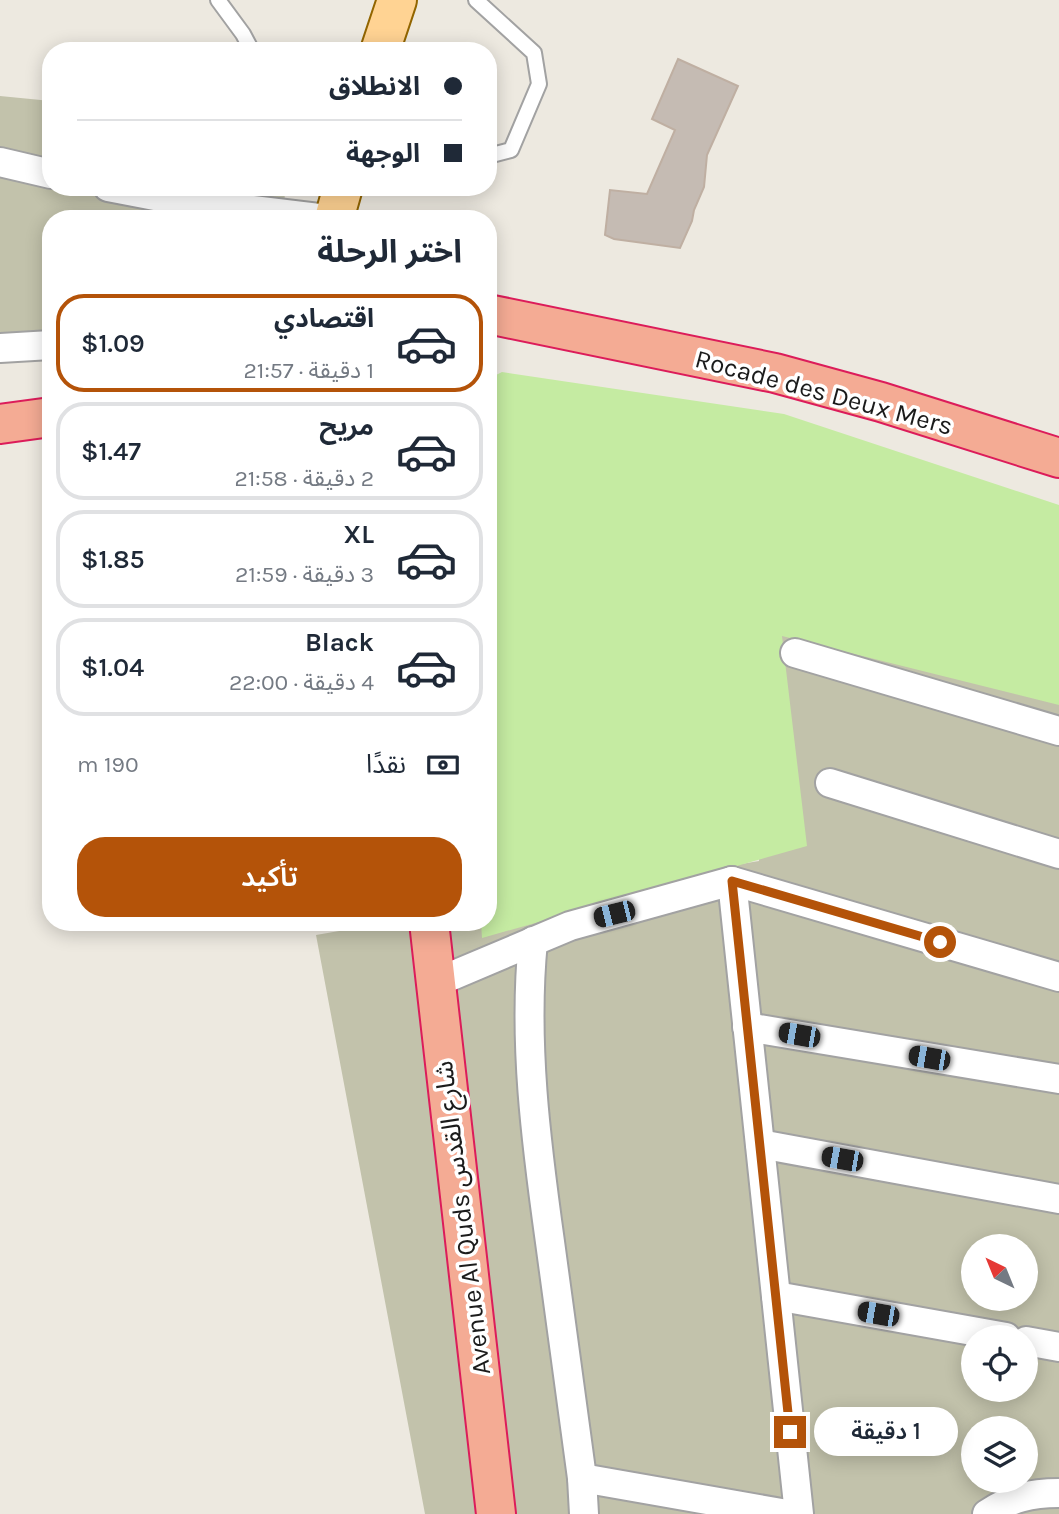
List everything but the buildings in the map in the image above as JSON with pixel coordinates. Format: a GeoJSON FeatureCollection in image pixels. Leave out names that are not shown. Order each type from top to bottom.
{"type":"FeatureCollection","features":[{"type":"Feature","properties":{"kind":"highway","name":"Rocade des Deux Mers"},"geometry":{"type":"LineString","coordinates":[[497,316],[775,373],[881,402],[1059,458]]}},
{"type":"Feature","properties":{"kind":"highway","name":"Rocade des Deux Mers"},"geometry":{"type":"LineString","coordinates":[[497,330],[546,327]]}},
{"type":"Feature","properties":{"kind":"highway"},"geometry":{"type":"LineString","coordinates":[[0,424],[42,418]]}},
{"type":"Feature","properties":{"kind":"highway","name":"Avenue Al Quds شارع القدس"},"geometry":{"type":"LineString","coordinates":[[430,931],[496,1514]]}},
{"type":"Feature","properties":{"kind":"main road"},"geometry":{"type":"LineString","coordinates":[[383,42],[397,0]]}},
{"type":"Feature","properties":{"kind":"street"},"geometry":{"type":"LineString","coordinates":[[0,162],[42,172]]}},
{"type":"Feature","properties":{"kind":"street"},"geometry":{"type":"LineString","coordinates":[[155,196],[252,210]]}},
{"type":"Feature","properties":{"kind":"street"},"geometry":{"type":"LineString","coordinates":[[0,348],[42,346]]}},
{"type":"Feature","properties":{"kind":"street"},"geometry":{"type":"LineString","coordinates":[[795,653],[1059,731]]}},
{"type":"Feature","properties":{"kind":"street"},"geometry":{"type":"LineString","coordinates":[[830,783],[1059,854]]}},
{"type":"Feature","properties":{"kind":"street"},"geometry":{"type":"LineString","coordinates":[[732,881],[799,1514]]}},
{"type":"Feature","properties":{"kind":"street"},"geometry":{"type":"LineString","coordinates":[[435,983],[570,926],[732,881],[1059,977]]}},
{"type":"Feature","properties":{"kind":"street"},"geometry":{"type":"LineString","coordinates":[[533,941],[529,979],[530,1050],[537,1146],[582,1478],[584,1514]]}},
{"type":"Feature","properties":{"kind":"street"},"geometry":{"type":"LineString","coordinates":[[747,1027],[1059,1079]]}},
{"type":"Feature","properties":{"kind":"street"},"geometry":{"type":"LineString","coordinates":[[760,1144],[1059,1199]]}},
{"type":"Feature","properties":{"kind":"street"},"geometry":{"type":"LineString","coordinates":[[776,1296],[961,1329]]}},
{"type":"Feature","properties":{"kind":"street"},"geometry":{"type":"LineString","coordinates":[[1038,1343],[1059,1347]]}},
{"type":"Feature","properties":{"kind":"street"},"geometry":{"type":"LineString","coordinates":[[582,1478],[787,1514]]}},
{"type":"Feature","properties":{"kind":"street"},"geometry":{"type":"LineString","coordinates":[[987,1514],[1008,1500],[1031,1493],[1059,1493]]}},
{"type":"Feature","properties":{"kind":"lane"},"geometry":{"type":"LineString","coordinates":[[218,0],[246,42]]}},
{"type":"Feature","properties":{"kind":"lane"},"geometry":{"type":"LineString","coordinates":[[476,0],[534,53],[539,84],[511,150],[497,154]]}},
{"type":"Feature","properties":{"kind":"shaded area"},"geometry":{"type":"Polygon","coordinates":[[[0,96],[42,100],[42,196],[285,196],[284,210],[42,210],[42,356],[0,360],[0,96]]]}},
{"type":"Feature","properties":{"kind":"shaded area"},"geometry":{"type":"Polygon","coordinates":[[[768,603],[1059,702],[1059,1514],[425,1514],[316,935],[339,931],[497,931],[497,905],[759,861],[768,603]]]}},
{"type":"Feature","properties":{"kind":"green space"},"geometry":{"type":"Polygon","coordinates":[[[502,372],[784,414],[1059,505],[1059,705],[782,636],[807,846],[482,938],[482,931],[497,931],[497,374],[502,372]]]}},
{"type":"Feature","properties":{"kind":"route"},"geometry":{"type":"LineString","coordinates":[[790,1432],[732,881],[940,942]]}}]}
